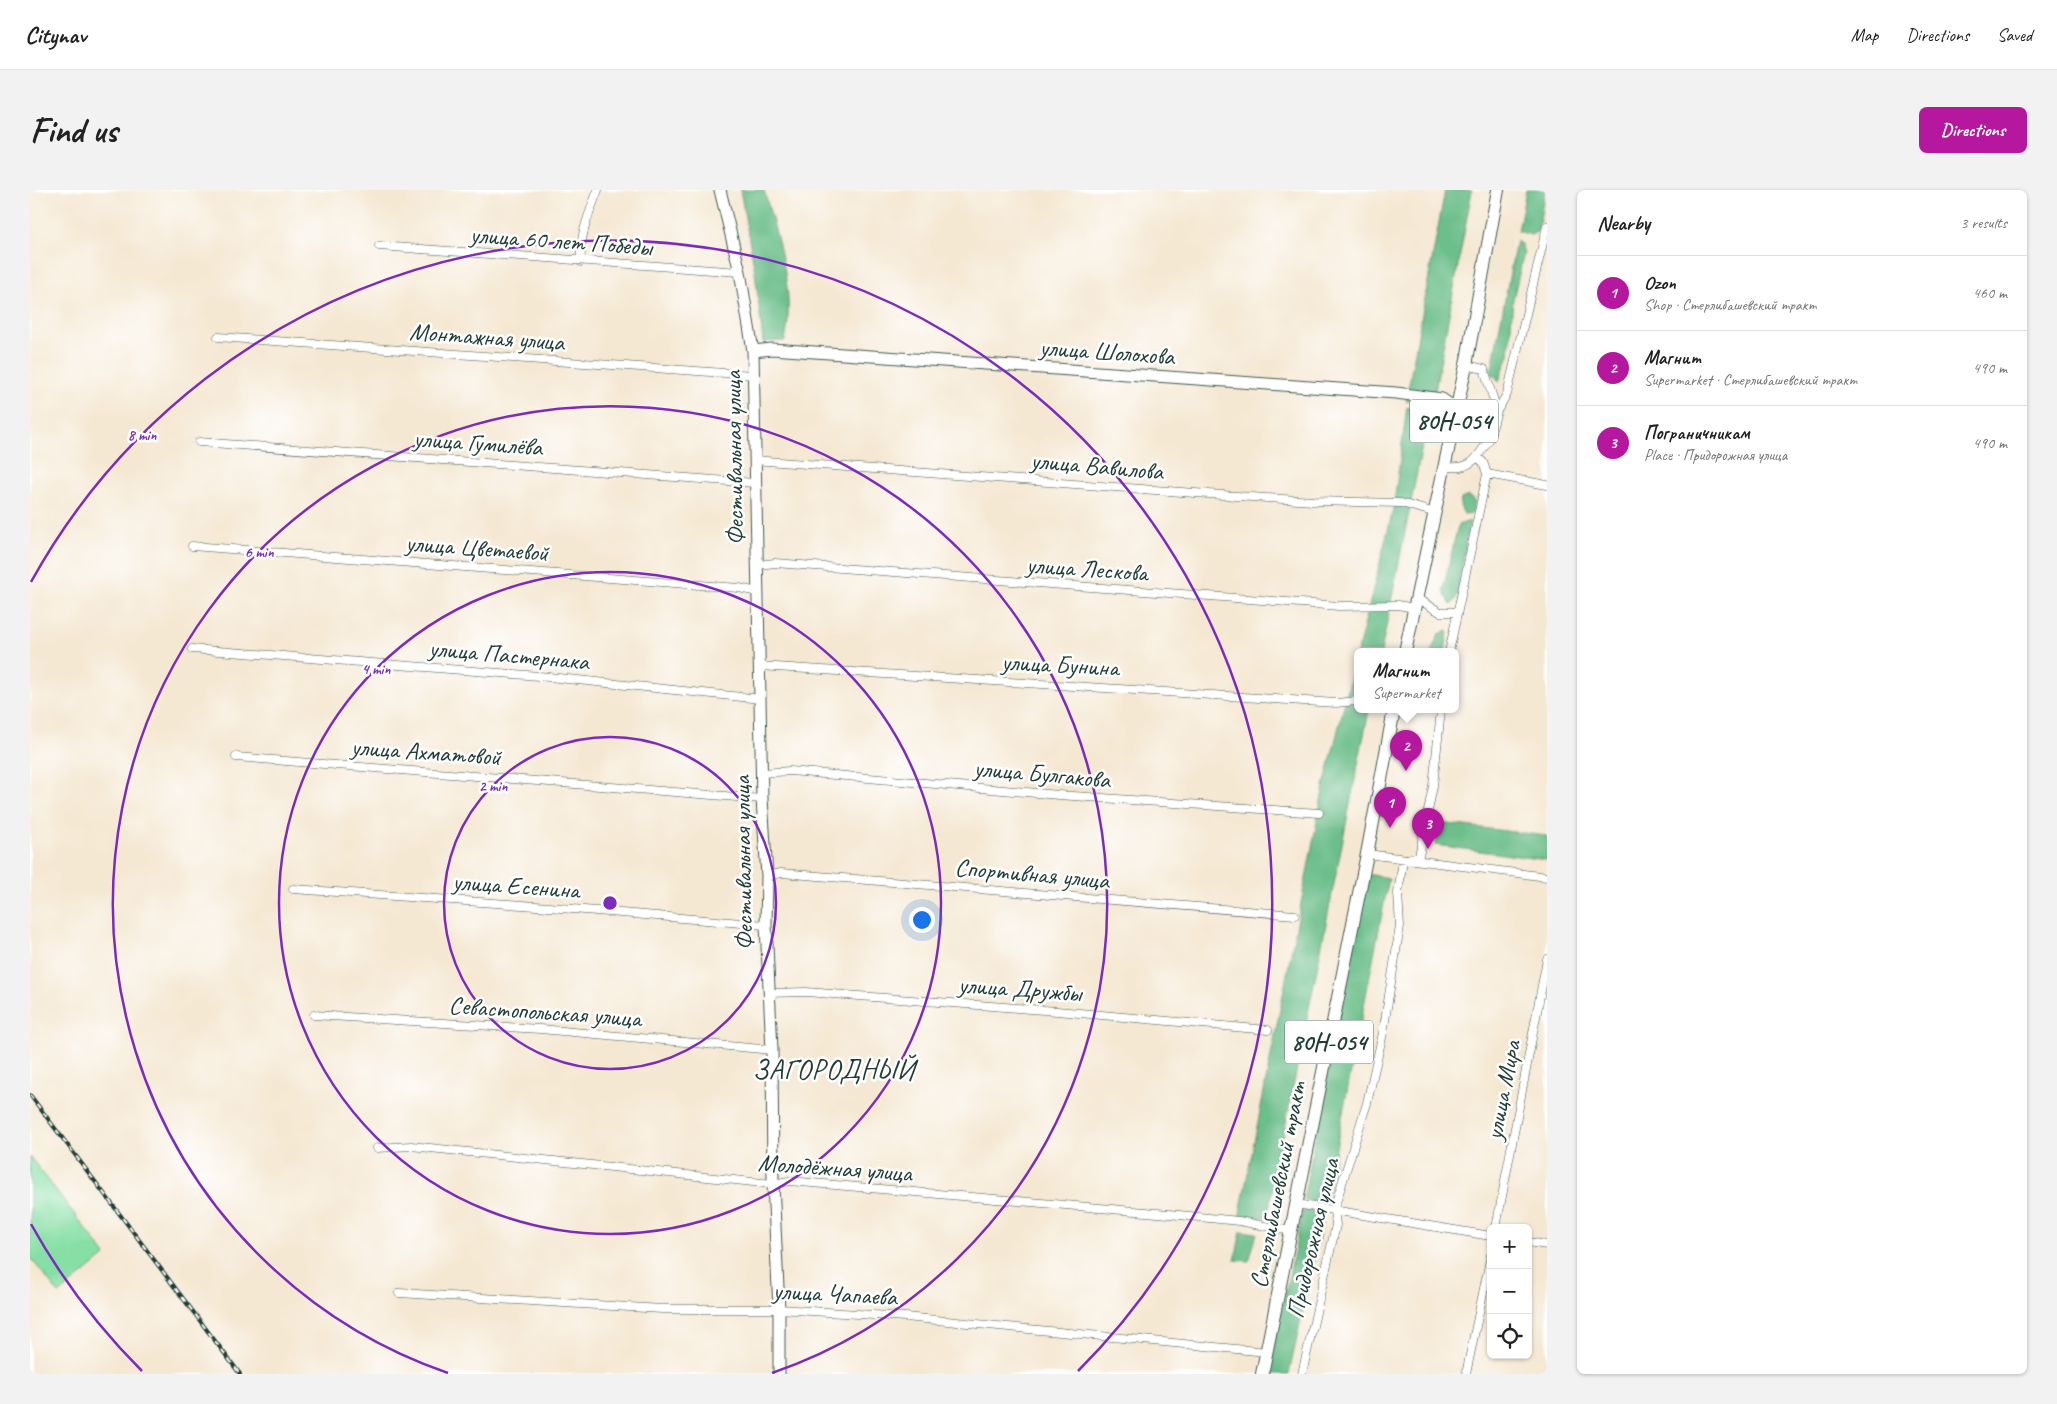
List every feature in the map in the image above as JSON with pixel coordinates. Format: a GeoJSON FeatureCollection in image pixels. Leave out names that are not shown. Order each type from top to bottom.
{"type":"FeatureCollection","features":[{"type":"Feature","properties":{"kind":"main road","name":"80Н-054"},"geometry":{"type":"LineString","coordinates":[[1406,648],[1466,365],[1498,190]]}},
{"type":"Feature","properties":{"kind":"main road","name":"Стерлибашевский тракт"},"geometry":{"type":"LineString","coordinates":[[1262,1374],[1367,854],[1393,713]]}},
{"type":"Feature","properties":{"kind":"street"},"geometry":{"type":"LineString","coordinates":[[581,262],[580,249],[587,216],[598,190]]}},
{"type":"Feature","properties":{"kind":"street","name":"Фестивальная улица"},"geometry":{"type":"LineString","coordinates":[[720,190],[740,272],[753,351],[754,483],[758,565],[762,799],[767,876],[766,925],[772,1050],[773,1184],[780,1309],[779,1374]]}},
{"type":"Feature","properties":{"kind":"street"},"geometry":{"type":"LineString","coordinates":[[1445,467],[1459,468],[1472,463],[1489,440],[1496,411],[1507,394],[1547,226]]}},
{"type":"Feature","properties":{"kind":"street","name":"улица 60 лет Победы"},"geometry":{"type":"LineString","coordinates":[[379,246],[740,272]]}},
{"type":"Feature","properties":{"kind":"street","name":"Монтажная улица"},"geometry":{"type":"LineString","coordinates":[[218,337],[753,375]]}},
{"type":"Feature","properties":{"kind":"street","name":"улица Шолохова"},"geometry":{"type":"LineString","coordinates":[[753,351],[772,349],[1396,393],[1442,399],[1456,409]]}},
{"type":"Feature","properties":{"kind":"street"},"geometry":{"type":"LineString","coordinates":[[1466,365],[1484,369],[1496,411]]}},
{"type":"Feature","properties":{"kind":"street","name":"улица Гумилёва"},"geometry":{"type":"LineString","coordinates":[[199,442],[754,483]]}},
{"type":"Feature","properties":{"kind":"street"},"geometry":{"type":"LineString","coordinates":[[1450,648],[1487,474],[1483,462],[1477,457]]}},
{"type":"Feature","properties":{"kind":"street","name":"улица Вавилова"},"geometry":{"type":"LineString","coordinates":[[754,460],[1240,496],[1401,503],[1436,513]]}},
{"type":"Feature","properties":{"kind":"street"},"geometry":{"type":"LineString","coordinates":[[1487,474],[1547,485]]}},
{"type":"Feature","properties":{"kind":"street","name":"улица Цветаевой"},"geometry":{"type":"LineString","coordinates":[[192,546],[729,587],[758,592]]}},
{"type":"Feature","properties":{"kind":"street","name":"улица Лескова"},"geometry":{"type":"LineString","coordinates":[[758,565],[775,563],[1338,606],[1415,603]]}},
{"type":"Feature","properties":{"kind":"street"},"geometry":{"type":"LineString","coordinates":[[1415,603],[1440,612],[1457,612]]}},
{"type":"Feature","properties":{"kind":"street","name":"улица Пастернака"},"geometry":{"type":"LineString","coordinates":[[192,649],[539,676],[761,699]]}},
{"type":"Feature","properties":{"kind":"street","name":"улица Бунина"},"geometry":{"type":"LineString","coordinates":[[760,666],[1336,703],[1354,701]]}},
{"type":"Feature","properties":{"kind":"street"},"geometry":{"type":"LineString","coordinates":[[1403,860],[1419,856],[1432,786],[1441,713]]}},
{"type":"Feature","properties":{"kind":"street","name":"улица Ахматовой"},"geometry":{"type":"LineString","coordinates":[[236,757],[762,799]]}},
{"type":"Feature","properties":{"kind":"street","name":"улица Булгакова"},"geometry":{"type":"LineString","coordinates":[[762,773],[790,771],[1059,795],[1319,813]]}},
{"type":"Feature","properties":{"kind":"street"},"geometry":{"type":"LineString","coordinates":[[1367,854],[1547,877]]}},
{"type":"Feature","properties":{"kind":"street","name":"Придорожная улица"},"geometry":{"type":"LineString","coordinates":[[1302,1374],[1336,1225],[1334,1209],[1367,1103],[1383,1033],[1400,926],[1398,893],[1403,860]]}},
{"type":"Feature","properties":{"kind":"street","name":"Спортивная улица"},"geometry":{"type":"LineString","coordinates":[[767,876],[781,873],[1295,915]]}},
{"type":"Feature","properties":{"kind":"street","name":"улица Есенина"},"geometry":{"type":"LineString","coordinates":[[293,889],[526,905],[766,925]]}},
{"type":"Feature","properties":{"kind":"street","name":"улица Мира"},"geometry":{"type":"LineString","coordinates":[[1497,1224],[1547,959]]}},
{"type":"Feature","properties":{"kind":"street","name":"улица Дружбы"},"geometry":{"type":"LineString","coordinates":[[768,993],[826,994],[1268,1030]]}},
{"type":"Feature","properties":{"kind":"street","name":"Севастопольская улица"},"geometry":{"type":"LineString","coordinates":[[314,1015],[540,1029],[772,1050]]}},
{"type":"Feature","properties":{"kind":"street","name":"Молодёжная улица"},"geometry":{"type":"LineString","coordinates":[[377,1148],[411,1146],[773,1184],[789,1181],[1169,1214],[1238,1221],[1291,1230]]}},
{"type":"Feature","properties":{"kind":"street"},"geometry":{"type":"LineString","coordinates":[[1296,1204],[1487,1235]]}},
{"type":"Feature","properties":{"kind":"street"},"geometry":{"type":"LineString","coordinates":[[1532,1243],[1547,1245]]}},
{"type":"Feature","properties":{"kind":"street"},"geometry":{"type":"LineString","coordinates":[[1466,1374],[1488,1269]]}},
{"type":"Feature","properties":{"kind":"street","name":"улица Чапаева"},"geometry":{"type":"LineString","coordinates":[[399,1293],[662,1309],[780,1309],[905,1317],[1267,1352]]}},
{"type":"Feature","properties":{"kind":"green space"},"geometry":{"type":"Polygon","coordinates":[[[740,190],[764,190],[784,265],[787,284],[788,322],[785,341],[763,342],[755,272],[740,190]]]}},
{"type":"Feature","properties":{"kind":"green space"},"geometry":{"type":"Polygon","coordinates":[[[1445,190],[1472,190],[1432,407],[1406,400],[1445,190]]]}},
{"type":"Feature","properties":{"kind":"green space"},"geometry":{"type":"Polygon","coordinates":[[[1526,190],[1545,190],[1538,231],[1531,235],[1518,231],[1526,190]]]}},
{"type":"Feature","properties":{"kind":"green space"},"geometry":{"type":"Polygon","coordinates":[[[1516,241],[1521,244],[1524,253],[1513,299],[1509,355],[1499,381],[1491,373],[1516,241]]]}},
{"type":"Feature","properties":{"kind":"green space"},"geometry":{"type":"Polygon","coordinates":[[[1407,407],[1426,412],[1425,432],[1382,648],[1359,648],[1393,510],[1407,407]]]}},
{"type":"Feature","properties":{"kind":"green space"},"geometry":{"type":"Polygon","coordinates":[[[1468,496],[1475,501],[1473,512],[1470,515],[1464,514],[1460,506],[1461,499],[1468,496]]]}},
{"type":"Feature","properties":{"kind":"green space"},"geometry":{"type":"Polygon","coordinates":[[[1470,521],[1456,599],[1451,605],[1443,590],[1458,525],[1470,521]]]}},
{"type":"Feature","properties":{"kind":"green space"},"geometry":{"type":"Polygon","coordinates":[[[1448,631],[1446,648],[1433,648],[1439,634],[1448,631]]]}},
{"type":"Feature","properties":{"kind":"green space"},"geometry":{"type":"Polygon","coordinates":[[[1354,666],[1354,713],[1368,713],[1267,1217],[1239,1218],[1324,786],[1354,666]]]}},
{"type":"Feature","properties":{"kind":"green space"},"geometry":{"type":"Polygon","coordinates":[[[1440,823],[1547,836],[1547,860],[1435,845],[1440,823]]]}},
{"type":"Feature","properties":{"kind":"green space"},"geometry":{"type":"Polygon","coordinates":[[[1367,874],[1389,878],[1325,1204],[1303,1200],[1367,874]]]}},
{"type":"Feature","properties":{"kind":"green space"},"geometry":{"type":"Polygon","coordinates":[[[30,1157],[106,1255],[59,1294],[30,1257],[30,1157]]]}},
{"type":"Feature","properties":{"kind":"green space"},"geometry":{"type":"Polygon","coordinates":[[[1303,1210],[1324,1213],[1289,1374],[1268,1374],[1303,1210]]]}},
{"type":"Feature","properties":{"kind":"green space"},"geometry":{"type":"Polygon","coordinates":[[[1241,1231],[1257,1233],[1249,1261],[1235,1260],[1241,1231]]]}},
{"type":"Feature","properties":{"kind":"railway"},"geometry":{"type":"LineString","coordinates":[[30,1095],[240,1374]]}},
{"type":"Feature","properties":{"kind":"place","name":"Магнит"},"geometry":{"type":"Point","coordinates":[1406,771]}},
{"type":"Feature","properties":{"kind":"place","name":"Ozon"},"geometry":{"type":"Point","coordinates":[1390,828]}},
{"type":"Feature","properties":{"kind":"place","name":"Пограничникам"},"geometry":{"type":"Point","coordinates":[1428,849]}},
{"type":"Feature","properties":{"kind":"district","name":"ЗАГОРОДНЫЙ"},"geometry":{"type":"Point","coordinates":[834,1069]}}]}
